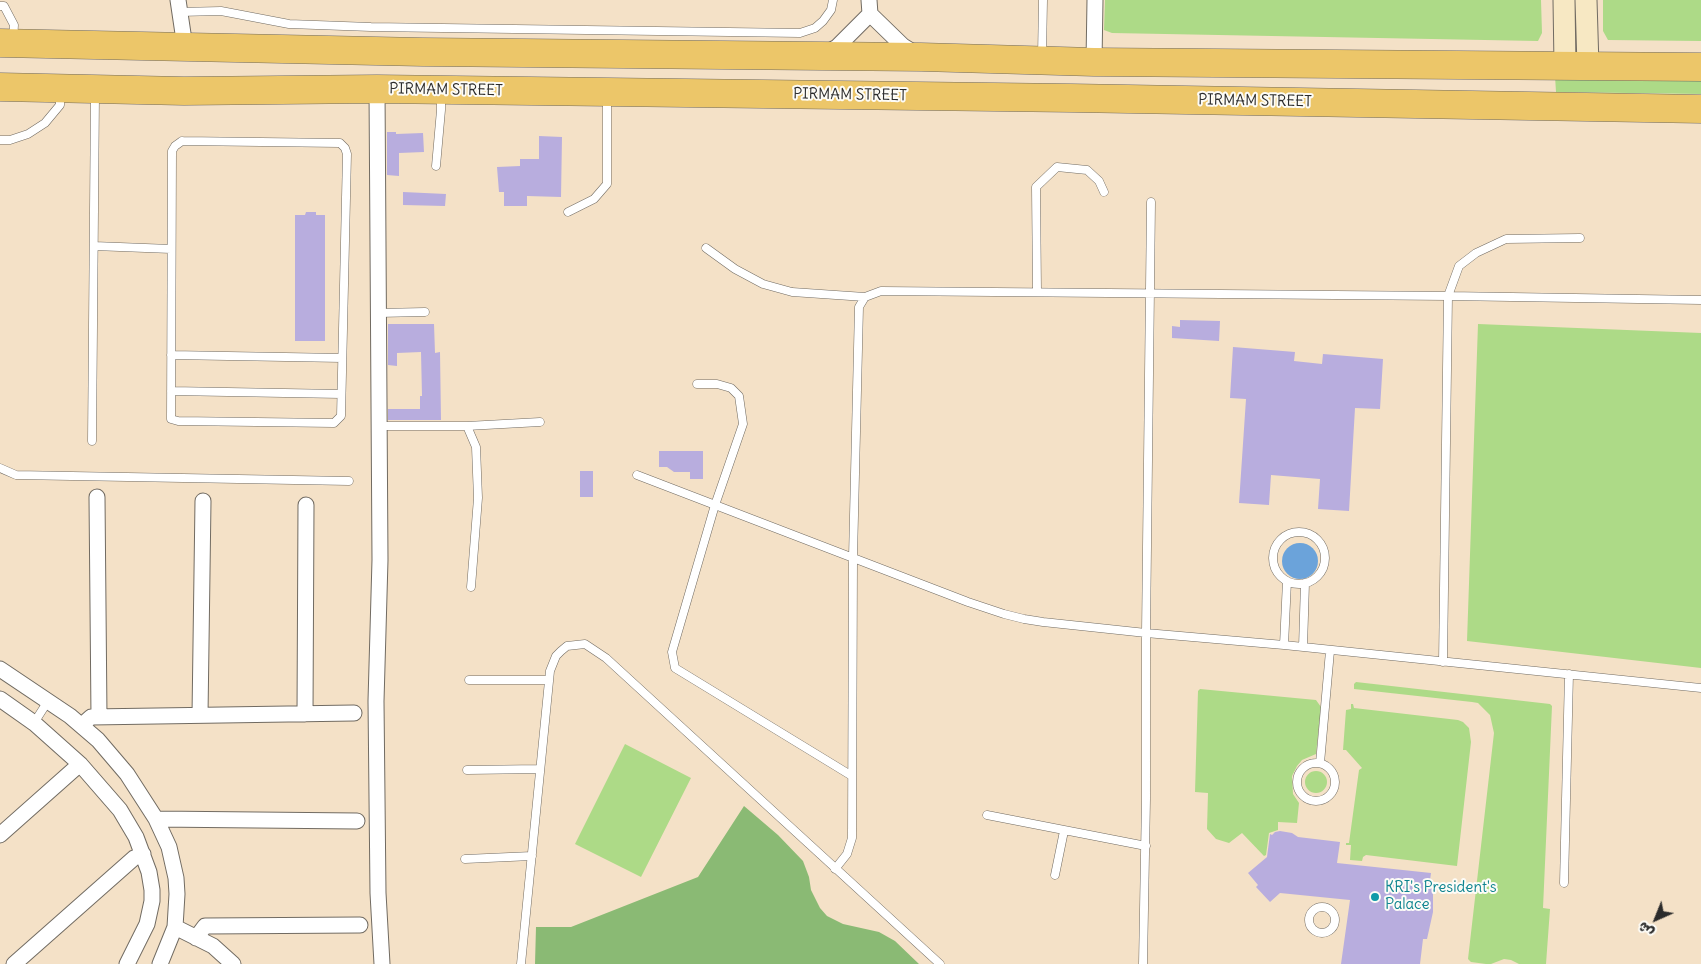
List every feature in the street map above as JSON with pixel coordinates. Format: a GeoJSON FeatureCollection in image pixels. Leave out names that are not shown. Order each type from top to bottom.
{"type":"FeatureCollection","features":[{"type":"Feature","properties":{"kind":"highway"},"geometry":{"type":"LineString","coordinates":[[6,43],[447,52],[803,46],[921,57],[1042,61],[1701,67]]}},
{"type":"Feature","properties":{"kind":"highway"},"geometry":{"type":"LineString","coordinates":[[446,90],[456,88],[462,78],[463,67],[457,57],[447,52]]}},
{"type":"Feature","properties":{"kind":"highway","name":"PIRMAM STREET"},"geometry":{"type":"LineString","coordinates":[[0,87],[184,91],[377,89],[1701,109]]}},
{"type":"Feature","properties":{"kind":"street"},"geometry":{"type":"LineString","coordinates":[[1094,62],[1095,0]]}},
{"type":"Feature","properties":{"kind":"street"},"geometry":{"type":"LineString","coordinates":[[1564,0],[1564,22],[1577,65]]}},
{"type":"Feature","properties":{"kind":"street"},"geometry":{"type":"LineString","coordinates":[[1577,65],[1587,23],[1586,0]]}},
{"type":"Feature","properties":{"kind":"street"},"geometry":{"type":"LineString","coordinates":[[178,6],[185,47]]}},
{"type":"Feature","properties":{"kind":"street"},"geometry":{"type":"LineString","coordinates":[[803,46],[837,47],[869,7],[903,46],[921,57]]}},
{"type":"Feature","properties":{"kind":"street"},"geometry":{"type":"LineString","coordinates":[[1564,22],[1569,31],[1573,33],[1582,31],[1587,23]]}},
{"type":"Feature","properties":{"kind":"street"},"geometry":{"type":"LineString","coordinates":[[377,89],[380,560],[376,711],[378,893],[382,964]]}},
{"type":"Feature","properties":{"kind":"street"},"geometry":{"type":"LineString","coordinates":[[97,497],[99,717]]}},
{"type":"Feature","properties":{"kind":"street"},"geometry":{"type":"LineString","coordinates":[[200,715],[202,501]]}},
{"type":"Feature","properties":{"kind":"street"},"geometry":{"type":"LineString","coordinates":[[305,714],[306,505]]}},
{"type":"Feature","properties":{"kind":"street"},"geometry":{"type":"LineString","coordinates":[[0,669],[82,725],[113,757],[156,819],[169,847],[176,878],[177,911],[175,927],[160,964]]}},
{"type":"Feature","properties":{"kind":"street"},"geometry":{"type":"LineString","coordinates":[[0,700],[34,723],[80,764],[120,810],[136,837],[143,854],[152,890],[151,912],[145,929],[127,964]]}},
{"type":"Feature","properties":{"kind":"street"},"geometry":{"type":"LineString","coordinates":[[82,725],[91,717],[354,713]]}},
{"type":"Feature","properties":{"kind":"street"},"geometry":{"type":"LineString","coordinates":[[0,835],[80,764]]}},
{"type":"Feature","properties":{"kind":"street"},"geometry":{"type":"LineString","coordinates":[[156,819],[357,821]]}},
{"type":"Feature","properties":{"kind":"street"},"geometry":{"type":"LineString","coordinates":[[14,964],[134,858],[143,854]]}},
{"type":"Feature","properties":{"kind":"street"},"geometry":{"type":"LineString","coordinates":[[196,938],[205,926],[360,925]]}},
{"type":"Feature","properties":{"kind":"street"},"geometry":{"type":"LineString","coordinates":[[175,927],[213,946],[233,964]]}},
{"type":"Feature","properties":{"kind":"lane"},"geometry":{"type":"LineString","coordinates":[[178,6],[221,11],[289,24],[803,46],[815,28],[823,22],[831,10],[833,0]]}},
{"type":"Feature","properties":{"kind":"lane"},"geometry":{"type":"LineString","coordinates":[[1042,61],[1043,0]]}},
{"type":"Feature","properties":{"kind":"lane"},"geometry":{"type":"LineString","coordinates":[[0,6],[4,6],[14,25],[6,43]]}},
{"type":"Feature","properties":{"kind":"lane"},"geometry":{"type":"LineString","coordinates":[[0,140],[10,140],[28,134],[45,123],[60,105],[61,88]]}},
{"type":"Feature","properties":{"kind":"lane"},"geometry":{"type":"LineString","coordinates":[[92,441],[96,89]]}},
{"type":"Feature","properties":{"kind":"lane"},"geometry":{"type":"LineString","coordinates":[[436,166],[441,110],[446,90]]}},
{"type":"Feature","properties":{"kind":"lane"},"geometry":{"type":"LineString","coordinates":[[568,212],[594,199],[607,184],[607,93]]}},
{"type":"Feature","properties":{"kind":"lane"},"geometry":{"type":"LineString","coordinates":[[182,141],[340,143],[345,148],[347,154],[341,416],[331,424],[178,422],[172,420],[170,416],[171,355],[172,151],[178,143],[182,141]]}},
{"type":"Feature","properties":{"kind":"lane"},"geometry":{"type":"LineString","coordinates":[[1037,292],[1036,187],[1057,167],[1086,170],[1099,181],[1104,192]]}},
{"type":"Feature","properties":{"kind":"lane"},"geometry":{"type":"LineString","coordinates":[[1144,964],[1151,202]]}},
{"type":"Feature","properties":{"kind":"lane"},"geometry":{"type":"LineString","coordinates":[[1443,662],[1448,296],[1460,266],[1476,252],[1506,239],[1580,238]]}},
{"type":"Feature","properties":{"kind":"lane"},"geometry":{"type":"LineString","coordinates":[[94,246],[171,249]]}},
{"type":"Feature","properties":{"kind":"lane"},"geometry":{"type":"LineString","coordinates":[[706,248],[735,269],[762,284],[792,292],[865,297],[881,291],[1701,300]]}},
{"type":"Feature","properties":{"kind":"lane"},"geometry":{"type":"LineString","coordinates":[[835,868],[847,854],[852,838],[853,557],[859,306],[865,297]]}},
{"type":"Feature","properties":{"kind":"lane"},"geometry":{"type":"LineString","coordinates":[[378,313],[425,312]]}},
{"type":"Feature","properties":{"kind":"lane"},"geometry":{"type":"LineString","coordinates":[[171,355],[342,358]]}},
{"type":"Feature","properties":{"kind":"lane"},"geometry":{"type":"LineString","coordinates":[[697,384],[717,384],[731,388],[739,396],[742,408],[742,424],[715,505],[672,652],[675,668],[852,776]]}},
{"type":"Feature","properties":{"kind":"lane"},"geometry":{"type":"LineString","coordinates":[[171,391],[341,394]]}},
{"type":"Feature","properties":{"kind":"lane"},"geometry":{"type":"LineString","coordinates":[[379,426],[466,426],[540,422]]}},
{"type":"Feature","properties":{"kind":"lane"},"geometry":{"type":"LineString","coordinates":[[466,426],[476,447],[478,498],[471,587]]}},
{"type":"Feature","properties":{"kind":"lane"},"geometry":{"type":"LineString","coordinates":[[0,468],[16,475],[349,481]]}},
{"type":"Feature","properties":{"kind":"lane"},"geometry":{"type":"LineString","coordinates":[[637,475],[968,602],[1004,614],[1043,622],[1701,688]]}},
{"type":"Feature","properties":{"kind":"lane"},"geometry":{"type":"LineString","coordinates":[[1294,533],[1310,535],[1317,540],[1325,555],[1321,571],[1316,578],[1306,583],[1299,584],[1287,581],[1277,572],[1274,564],[1275,548],[1286,536],[1294,533]]}},
{"type":"Feature","properties":{"kind":"lane"},"geometry":{"type":"LineString","coordinates":[[1284,645],[1287,581]]}},
{"type":"Feature","properties":{"kind":"lane"},"geometry":{"type":"LineString","coordinates":[[1303,647],[1306,583]]}},
{"type":"Feature","properties":{"kind":"lane"},"geometry":{"type":"LineString","coordinates":[[521,964],[552,662],[567,646],[585,644],[594,649],[940,964]]}},
{"type":"Feature","properties":{"kind":"lane"},"geometry":{"type":"LineString","coordinates":[[1320,763],[1330,651]]}},
{"type":"Feature","properties":{"kind":"lane"},"geometry":{"type":"LineString","coordinates":[[1564,883],[1569,674]]}},
{"type":"Feature","properties":{"kind":"lane"},"geometry":{"type":"LineString","coordinates":[[469,680],[549,680]]}},
{"type":"Feature","properties":{"kind":"lane"},"geometry":{"type":"LineString","coordinates":[[34,723],[48,701]]}},
{"type":"Feature","properties":{"kind":"lane"},"geometry":{"type":"LineString","coordinates":[[1314,763],[1320,763],[1330,769],[1335,785],[1325,799],[1314,801],[1303,796],[1299,791],[1297,779],[1303,768],[1314,763]]}},
{"type":"Feature","properties":{"kind":"lane"},"geometry":{"type":"LineString","coordinates":[[466,770],[540,769]]}},
{"type":"Feature","properties":{"kind":"lane"},"geometry":{"type":"LineString","coordinates":[[987,815],[1146,846]]}},
{"type":"Feature","properties":{"kind":"lane"},"geometry":{"type":"LineString","coordinates":[[1056,875],[1064,831]]}},
{"type":"Feature","properties":{"kind":"lane"},"geometry":{"type":"LineString","coordinates":[[465,859],[532,856]]}},
{"type":"Feature","properties":{"kind":"green space"},"geometry":{"type":"Polygon","coordinates":[[[1105,0],[1541,0],[1542,33],[1538,41],[1112,33],[1104,30],[1105,0]]]}},
{"type":"Feature","properties":{"kind":"green space"},"geometry":{"type":"Polygon","coordinates":[[[1603,0],[1701,0],[1701,41],[1608,40],[1603,31],[1603,0]]]}},
{"type":"Feature","properties":{"kind":"green space"},"geometry":{"type":"Polygon","coordinates":[[[1555,76],[1701,79],[1701,94],[1556,92],[1555,76]]]}},
{"type":"Feature","properties":{"kind":"green space"},"geometry":{"type":"Polygon","coordinates":[[[1478,324],[1701,333],[1701,668],[1467,641],[1478,324]]]}},
{"type":"Feature","properties":{"kind":"green space"},"geometry":{"type":"Polygon","coordinates":[[[1356,682],[1550,704],[1552,706],[1543,908],[1550,909],[1546,964],[1519,964],[1504,959],[1486,964],[1471,962],[1468,959],[1494,733],[1490,715],[1478,703],[1354,689],[1356,682]]]}},
{"type":"Feature","properties":{"kind":"green space"},"geometry":{"type":"Polygon","coordinates":[[[1200,689],[1316,700],[1321,707],[1316,754],[1302,760],[1292,776],[1293,794],[1299,803],[1297,823],[1278,822],[1278,830],[1269,833],[1266,855],[1264,856],[1242,833],[1229,843],[1216,839],[1207,829],[1208,793],[1195,792],[1198,691],[1200,689]]]}},
{"type":"Feature","properties":{"kind":"green space"},"geometry":{"type":"Polygon","coordinates":[[[1351,704],[1353,704],[1354,708],[1458,720],[1469,728],[1471,742],[1457,866],[1366,855],[1362,861],[1350,860],[1351,845],[1346,845],[1346,843],[1349,843],[1359,770],[1362,768],[1346,750],[1343,750],[1346,710],[1351,709],[1351,704]]]}},
{"type":"Feature","properties":{"kind":"green space"},"geometry":{"type":"Polygon","coordinates":[[[625,744],[691,778],[641,877],[575,844],[625,744]]]}},
{"type":"Feature","properties":{"kind":"green space"},"geometry":{"type":"Polygon","coordinates":[[[1316,771],[1324,774],[1327,782],[1324,790],[1316,793],[1308,790],[1305,782],[1308,774],[1316,771]]]}},
{"type":"Feature","properties":{"kind":"green space"},"geometry":{"type":"Polygon","coordinates":[[[744,806],[778,835],[803,861],[809,877],[811,890],[820,908],[827,916],[843,924],[879,932],[895,941],[919,964],[535,964],[536,927],[571,927],[698,877],[744,806]]]}},
{"type":"Feature","properties":{"kind":"water"},"geometry":{"type":"Polygon","coordinates":[[[1300,543],[1307,544],[1313,548],[1317,554],[1317,568],[1313,574],[1307,578],[1300,579],[1293,578],[1287,574],[1283,568],[1282,561],[1283,554],[1287,548],[1293,544],[1300,543]]]}},
{"type":"Feature","properties":{"kind":"building"},"geometry":{"type":"Polygon","coordinates":[[[387,132],[396,132],[396,134],[423,133],[424,152],[399,153],[399,176],[387,175],[387,132]]]}},
{"type":"Feature","properties":{"kind":"building"},"geometry":{"type":"Polygon","coordinates":[[[539,136],[562,137],[561,197],[527,196],[527,206],[504,206],[504,192],[499,192],[497,167],[520,166],[520,159],[539,159],[539,136]]]}},
{"type":"Feature","properties":{"kind":"building"},"geometry":{"type":"Polygon","coordinates":[[[403,192],[446,194],[445,206],[403,205],[403,192]]]}},
{"type":"Feature","properties":{"kind":"building"},"geometry":{"type":"Polygon","coordinates":[[[306,212],[316,212],[316,215],[325,215],[325,341],[295,341],[295,215],[305,215],[306,212]]]}},
{"type":"Feature","properties":{"kind":"building"},"geometry":{"type":"Polygon","coordinates":[[[1180,320],[1220,321],[1219,341],[1172,338],[1172,326],[1180,327],[1180,320]]]}},
{"type":"Feature","properties":{"kind":"building"},"geometry":{"type":"Polygon","coordinates":[[[388,324],[434,324],[435,353],[440,352],[441,420],[388,420],[388,409],[420,409],[420,396],[422,396],[421,352],[397,353],[397,366],[388,365],[388,324]]]}},
{"type":"Feature","properties":{"kind":"building"},"geometry":{"type":"Polygon","coordinates":[[[1233,347],[1295,352],[1294,361],[1322,364],[1323,354],[1383,359],[1380,409],[1355,408],[1349,511],[1318,509],[1320,479],[1271,475],[1269,505],[1239,503],[1246,399],[1230,398],[1233,347]]]}},
{"type":"Feature","properties":{"kind":"building"},"geometry":{"type":"Polygon","coordinates":[[[659,451],[703,451],[703,479],[690,479],[690,472],[674,472],[667,467],[659,467],[659,451]]]}},
{"type":"Feature","properties":{"kind":"building"},"geometry":{"type":"Polygon","coordinates":[[[580,471],[593,471],[593,497],[580,497],[580,471]]]}},
{"type":"Feature","properties":{"kind":"building","name":"KRI's President's Palace"},"geometry":{"type":"Polygon","coordinates":[[[1280,831],[1292,833],[1298,837],[1340,842],[1337,863],[1431,873],[1429,888],[1433,889],[1433,912],[1427,939],[1423,939],[1420,964],[1341,964],[1350,900],[1280,893],[1270,902],[1256,887],[1258,885],[1248,873],[1267,857],[1270,834],[1272,835],[1280,831]]]}},
{"type":"Feature","properties":{"kind":"place","name":"KRI's President's Palace"},"geometry":{"type":"Point","coordinates":[1375,897]}}]}
